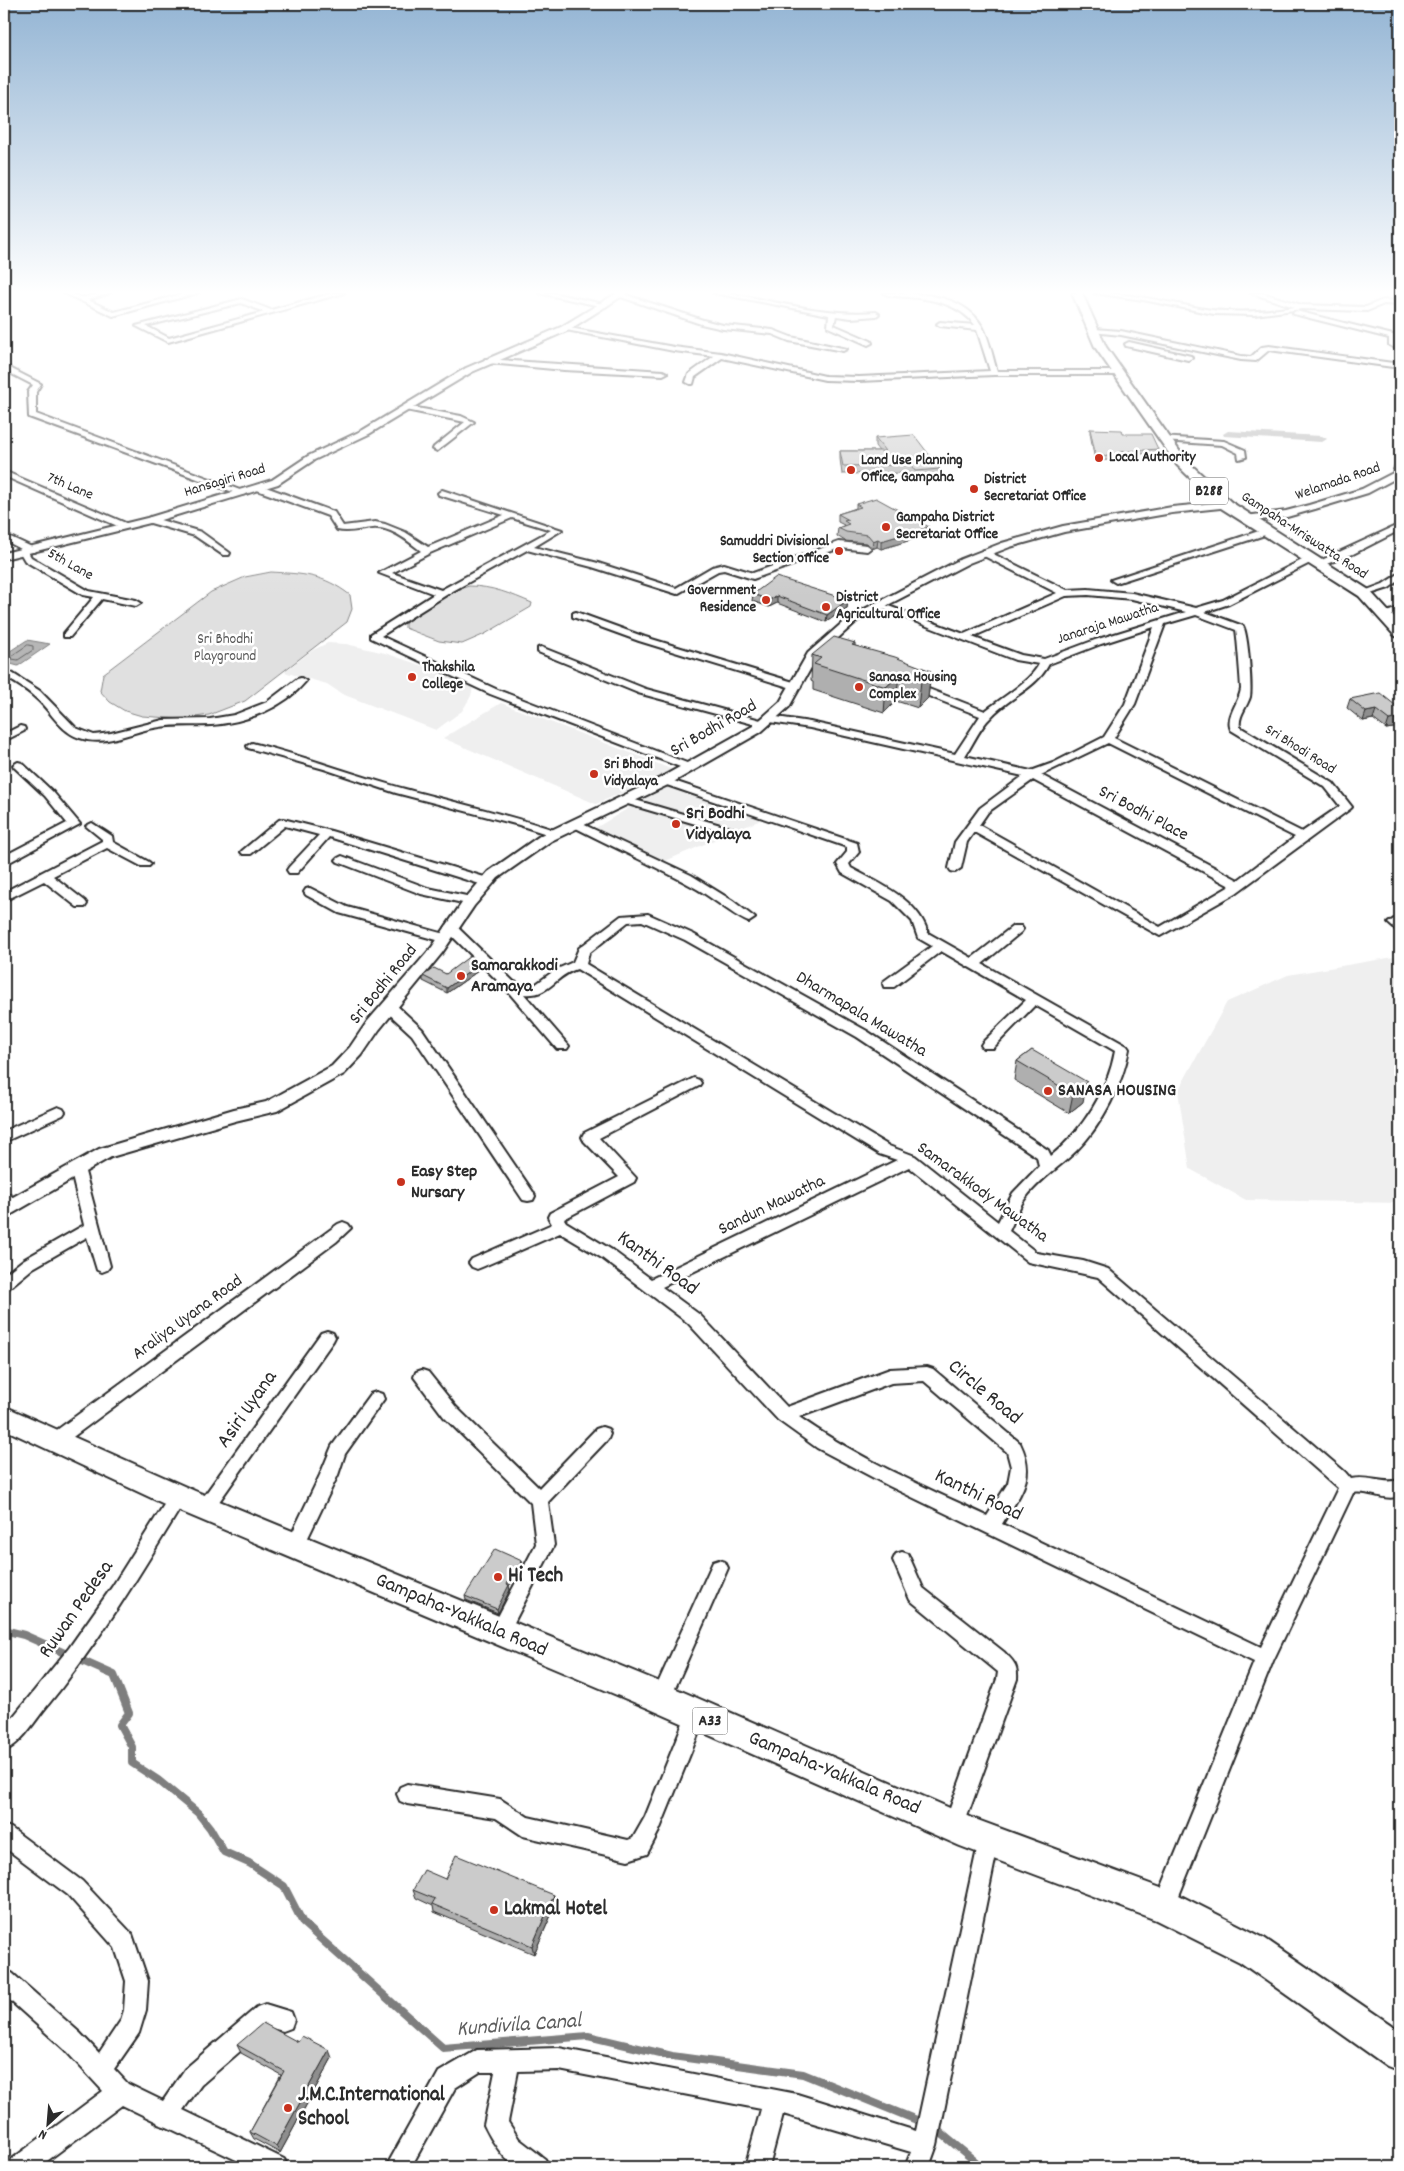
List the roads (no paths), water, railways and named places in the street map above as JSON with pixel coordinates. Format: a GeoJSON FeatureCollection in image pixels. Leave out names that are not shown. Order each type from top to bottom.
{"type":"FeatureCollection","features":[{"type":"Feature","properties":{"kind":"highway","name":"Gampaha-Yakkala Road"},"geometry":{"type":"LineString","coordinates":[[4,1417],[192,1503],[661,1698],[696,1715],[989,1840],[1166,1906],[1252,1950],[1400,2053]]}},
{"type":"Feature","properties":{"kind":"main road","name":"Gampaha-Mriswatta Road"},"geometry":{"type":"LineString","coordinates":[[1133,394],[1181,462],[1226,505],[1265,532],[1364,593],[1400,633]]}},
{"type":"Feature","properties":{"kind":"street"},"geometry":{"type":"LineString","coordinates":[[32,394],[32,415],[244,493]]}},
{"type":"Feature","properties":{"kind":"street","name":"Hansagiri Road"},"geometry":{"type":"LineString","coordinates":[[4,556],[150,520],[260,488],[283,478],[312,458],[366,432],[429,394]]}},
{"type":"Feature","properties":{"kind":"street"},"geometry":{"type":"LineString","coordinates":[[408,408],[461,418],[470,422],[438,449]]}},
{"type":"Feature","properties":{"kind":"street"},"geometry":{"type":"LineString","coordinates":[[1163,439],[1224,443],[1242,452],[1242,457]]}},
{"type":"Feature","properties":{"kind":"street","name":"Welamada Road"},"geometry":{"type":"LineString","coordinates":[[1245,519],[1287,514],[1364,491],[1398,474],[1397,469],[1400,464]]}},
{"type":"Feature","properties":{"kind":"street","name":"7th Lane"},"geometry":{"type":"LineString","coordinates":[[4,473],[125,526]]}},
{"type":"Feature","properties":{"kind":"street"},"geometry":{"type":"LineString","coordinates":[[260,488],[331,514],[340,528],[346,529],[376,524],[406,535],[427,550]]}},
{"type":"Feature","properties":{"kind":"street"},"geometry":{"type":"LineString","coordinates":[[442,493],[558,530],[442,594],[374,636],[494,692],[688,767]]}},
{"type":"Feature","properties":{"kind":"street","name":"Sri Bodhi Road"},"geometry":{"type":"LineString","coordinates":[[6,1204],[105,1153],[234,1115],[271,1107],[338,1070],[356,1051],[373,1026],[418,970],[437,950],[487,882],[512,862],[574,823],[665,781],[719,751],[767,721],[785,704],[812,655],[821,652],[853,619],[930,578],[986,553],[1063,528],[1172,510],[1226,505]]}},
{"type":"Feature","properties":{"kind":"street"},"geometry":{"type":"LineString","coordinates":[[442,594],[384,573],[427,550],[512,515]]}},
{"type":"Feature","properties":{"kind":"street"},"geometry":{"type":"LineString","coordinates":[[150,520],[198,534],[226,553]]}},
{"type":"Feature","properties":{"kind":"street","name":"Janaraja Mawatha"},"geometry":{"type":"LineString","coordinates":[[958,758],[986,714],[1022,687],[1040,670],[1045,662],[1098,642],[1226,602],[1314,561],[1350,552],[1400,527]]}},
{"type":"Feature","properties":{"kind":"street"},"geometry":{"type":"LineString","coordinates":[[1116,580],[1265,532]]}},
{"type":"Feature","properties":{"kind":"street","name":"5th Lane"},"geometry":{"type":"LineString","coordinates":[[4,537],[27,550],[28,558],[86,593],[136,603]]}},
{"type":"Feature","properties":{"kind":"street"},"geometry":{"type":"LineString","coordinates":[[526,547],[595,565],[677,591],[715,569],[724,567],[753,576],[839,544],[867,548]]}},
{"type":"Feature","properties":{"kind":"street","name":"Sri Bhodi Road"},"geometry":{"type":"LineString","coordinates":[[986,553],[997,561],[1065,593]]}},
{"type":"Feature","properties":{"kind":"street"},"geometry":{"type":"LineString","coordinates":[[1364,593],[1386,586],[1400,576]]}},
{"type":"Feature","properties":{"kind":"street","name":"Sri Bhodi Road"},"geometry":{"type":"LineString","coordinates":[[965,638],[989,625],[1065,593],[1093,591],[1117,593],[1160,601],[1240,628],[1243,635],[1242,652],[1246,687],[1244,699],[1234,721],[1235,728],[1329,784],[1346,807],[1303,837]]}},
{"type":"Feature","properties":{"kind":"street"},"geometry":{"type":"LineString","coordinates":[[67,635],[100,596]]}},
{"type":"Feature","properties":{"kind":"street"},"geometry":{"type":"LineString","coordinates":[[880,606],[1019,658],[1045,662]]}},
{"type":"Feature","properties":{"kind":"street"},"geometry":{"type":"LineString","coordinates":[[1384,615],[1400,610]]}},
{"type":"Feature","properties":{"kind":"street"},"geometry":{"type":"LineString","coordinates":[[576,615],[642,639],[796,686]]}},
{"type":"Feature","properties":{"kind":"street"},"geometry":{"type":"LineString","coordinates":[[955,868],[961,842],[984,810],[1032,775],[1057,765],[1108,739],[1130,704],[1161,623]]}},
{"type":"Feature","properties":{"kind":"street"},"geometry":{"type":"LineString","coordinates":[[541,650],[642,691],[767,721],[810,725],[1032,775]]}},
{"type":"Feature","properties":{"kind":"street"},"geometry":{"type":"LineString","coordinates":[[4,671],[28,686],[42,698],[72,730],[86,737],[104,738],[158,723],[212,722],[238,718],[260,711],[301,681]]}},
{"type":"Feature","properties":{"kind":"street"},"geometry":{"type":"LineString","coordinates":[[906,683],[986,714]]}},
{"type":"Feature","properties":{"kind":"street"},"geometry":{"type":"LineString","coordinates":[[4,738],[20,729]]}},
{"type":"Feature","properties":{"kind":"street"},"geometry":{"type":"LineString","coordinates":[[972,826],[1160,932],[1238,885],[1303,837],[1108,739]]}},
{"type":"Feature","properties":{"kind":"street"},"geometry":{"type":"LineString","coordinates":[[252,746],[556,834]]}},
{"type":"Feature","properties":{"kind":"street"},"geometry":{"type":"LineString","coordinates":[[4,861],[74,824],[49,794],[18,765]]}},
{"type":"Feature","properties":{"kind":"street","name":"Sri Bodhi Place"},"geometry":{"type":"LineString","coordinates":[[1032,775],[1238,885]]}},
{"type":"Feature","properties":{"kind":"street"},"geometry":{"type":"LineString","coordinates":[[665,781],[853,845],[853,852],[844,864],[846,870],[896,898],[918,920],[922,935],[1122,1049],[1121,1060],[1107,1091],[1078,1140],[1047,1167],[1018,1197],[1001,1232]]}},
{"type":"Feature","properties":{"kind":"street"},"geometry":{"type":"LineString","coordinates":[[624,800],[730,831]]}},
{"type":"Feature","properties":{"kind":"street"},"geometry":{"type":"LineString","coordinates":[[247,852],[283,822],[327,833],[487,882]]}},
{"type":"Feature","properties":{"kind":"street"},"geometry":{"type":"LineString","coordinates":[[574,823],[619,847],[696,882],[728,900],[749,918]]}},
{"type":"Feature","properties":{"kind":"street"},"geometry":{"type":"LineString","coordinates":[[92,826],[108,838],[107,843]]}},
{"type":"Feature","properties":{"kind":"street"},"geometry":{"type":"LineString","coordinates":[[293,870],[327,833]]}},
{"type":"Feature","properties":{"kind":"street"},"geometry":{"type":"LineString","coordinates":[[107,843],[146,864]]}},
{"type":"Feature","properties":{"kind":"street"},"geometry":{"type":"LineString","coordinates":[[4,897],[107,843]]}},
{"type":"Feature","properties":{"kind":"street"},"geometry":{"type":"LineString","coordinates":[[342,860],[425,891],[472,900]]}},
{"type":"Feature","properties":{"kind":"street"},"geometry":{"type":"LineString","coordinates":[[44,875],[81,904]]}},
{"type":"Feature","properties":{"kind":"street"},"geometry":{"type":"LineString","coordinates":[[310,892],[343,910],[448,933],[509,985],[562,1046]]}},
{"type":"Feature","properties":{"kind":"street","name":"Dharmapala Mawatha"},"geometry":{"type":"LineString","coordinates":[[579,965],[583,951],[625,919],[644,917],[688,937],[862,1034],[1043,1154],[1047,1167]]}},
{"type":"Feature","properties":{"kind":"street"},"geometry":{"type":"LineString","coordinates":[[973,964],[1017,929]]}},
{"type":"Feature","properties":{"kind":"street"},"geometry":{"type":"LineString","coordinates":[[889,984],[941,945]]}},
{"type":"Feature","properties":{"kind":"street"},"geometry":{"type":"LineString","coordinates":[[509,985],[521,991],[531,993],[538,990],[570,966],[579,965]]}},
{"type":"Feature","properties":{"kind":"street","name":"Samarakkody Mawatha"},"geometry":{"type":"LineString","coordinates":[[579,965],[884,1150],[910,1160],[1034,1258],[1083,1267],[1103,1273],[1339,1477],[1347,1487]]}},
{"type":"Feature","properties":{"kind":"street"},"geometry":{"type":"LineString","coordinates":[[988,1045],[1034,999]]}},
{"type":"Feature","properties":{"kind":"street"},"geometry":{"type":"LineString","coordinates":[[390,1007],[417,1032],[528,1196]]}},
{"type":"Feature","properties":{"kind":"street"},"geometry":{"type":"LineString","coordinates":[[477,1263],[561,1226],[555,1217],[629,1178],[589,1137],[694,1083]]}},
{"type":"Feature","properties":{"kind":"street"},"geometry":{"type":"LineString","coordinates":[[4,1137],[58,1112]]}},
{"type":"Feature","properties":{"kind":"street","name":"Sandun Mawatha"},"geometry":{"type":"LineString","coordinates":[[650,1286],[910,1160]]}},
{"type":"Feature","properties":{"kind":"street"},"geometry":{"type":"LineString","coordinates":[[77,1168],[102,1266]]}},
{"type":"Feature","properties":{"kind":"street","name":"Kanthi Road"},"geometry":{"type":"LineString","coordinates":[[561,1226],[607,1254],[694,1319],[784,1415],[824,1443],[895,1481],[1265,1658]]}},
{"type":"Feature","properties":{"kind":"street"},"geometry":{"type":"LineString","coordinates":[[4,1284],[28,1264],[92,1227]]}},
{"type":"Feature","properties":{"kind":"street","name":"Araliya Uyana Road"},"geometry":{"type":"LineString","coordinates":[[56,1440],[343,1228]]}},
{"type":"Feature","properties":{"kind":"street","name":"Asiri Uyana"},"geometry":{"type":"LineString","coordinates":[[192,1503],[327,1337]]}},
{"type":"Feature","properties":{"kind":"street","name":"Circle Road"},"geometry":{"type":"LineString","coordinates":[[784,1415],[890,1376],[927,1374],[1014,1448],[1020,1467],[1016,1485],[990,1527]]}},
{"type":"Feature","properties":{"kind":"street"},"geometry":{"type":"LineString","coordinates":[[422,1377],[450,1412],[539,1500],[545,1545],[499,1632]]}},
{"type":"Feature","properties":{"kind":"street"},"geometry":{"type":"LineString","coordinates":[[295,1546],[329,1475],[338,1451],[376,1399]]}},
{"type":"Feature","properties":{"kind":"street"},"geometry":{"type":"LineString","coordinates":[[539,1500],[602,1434]]}},
{"type":"Feature","properties":{"kind":"street"},"geometry":{"type":"LineString","coordinates":[[1166,1906],[1265,1658],[1347,1487],[1362,1484],[1394,1490],[1400,1487]]}},
{"type":"Feature","properties":{"kind":"street","name":"Ruwan Pedesa"},"geometry":{"type":"LineString","coordinates":[[4,1742],[35,1708],[192,1503]]}},
{"type":"Feature","properties":{"kind":"street"},"geometry":{"type":"LineString","coordinates":[[902,1560],[916,1594],[997,1658],[1008,1669],[1007,1679],[954,1825]]}},
{"type":"Feature","properties":{"kind":"street"},"geometry":{"type":"LineString","coordinates":[[661,1698],[719,1568]]}},
{"type":"Feature","properties":{"kind":"street"},"geometry":{"type":"LineString","coordinates":[[407,1794],[500,1809],[523,1826],[628,1850],[640,1847],[652,1824],[696,1715]]}},
{"type":"Feature","properties":{"kind":"street"},"geometry":{"type":"LineString","coordinates":[[4,1835],[74,1888],[124,1942],[136,1981],[135,2010],[131,2025],[100,2071]]}},
{"type":"Feature","properties":{"kind":"street"},"geometry":{"type":"LineString","coordinates":[[917,2167],[925,2145],[989,1840]]}},
{"type":"Feature","properties":{"kind":"street"},"geometry":{"type":"LineString","coordinates":[[4,1981],[72,2041],[120,2092],[166,2116],[276,2167]]}},
{"type":"Feature","properties":{"kind":"street"},"geometry":{"type":"LineString","coordinates":[[166,2116],[193,2077],[265,2015],[283,2020]]}},
{"type":"Feature","properties":{"kind":"street"},"geometry":{"type":"LineString","coordinates":[[398,2167],[447,2080],[477,2061],[559,2058],[797,2105],[925,2145]]}},
{"type":"Feature","properties":{"kind":"street"},"geometry":{"type":"LineString","coordinates":[[509,2060],[496,2125],[511,2147],[537,2167]]}},
{"type":"Feature","properties":{"kind":"street"},"geometry":{"type":"LineString","coordinates":[[20,2167],[120,2092]]}},
{"type":"Feature","properties":{"kind":"street"},"geometry":{"type":"LineString","coordinates":[[756,2167],[775,2100]]}},
{"type":"Feature","properties":{"kind":"water"},"geometry":{"type":"Polygon","coordinates":[[[27,640],[50,644],[18,666],[4,662],[4,655],[27,640]]]}},
{"type":"Feature","properties":{"kind":"waterway"},"geometry":{"type":"LineString","coordinates":[[1228,434],[1322,439]]}},
{"type":"Feature","properties":{"kind":"waterway","name":"Kundivila Canal"},"geometry":{"type":"LineString","coordinates":[[4,1630],[24,1635],[114,1675],[129,1713],[120,1725],[132,1747],[132,1763],[158,1780],[198,1813],[210,1828],[224,1852],[249,1863],[284,1886],[303,1923],[443,2048],[588,2036],[672,2056],[803,2074],[924,2123]]}},
{"type":"Feature","properties":{"kind":"waterway","name":"Kundivila Canal"},"geometry":{"type":"LineString","coordinates":[[936,2129],[982,2167]]}},
{"type":"Feature","properties":{"kind":"place","name":"Local Authority"},"geometry":{"type":"Point","coordinates":[1099,458]}},
{"type":"Feature","properties":{"kind":"place","name":"Land Use Planning Office, Gampaha"},"geometry":{"type":"Point","coordinates":[851,470]}},
{"type":"Feature","properties":{"kind":"place","name":"District Secretariat Office"},"geometry":{"type":"Point","coordinates":[974,489]}},
{"type":"Feature","properties":{"kind":"place","name":"Gampaha District Secretariat Office"},"geometry":{"type":"Point","coordinates":[886,527]}},
{"type":"Feature","properties":{"kind":"place","name":"Samuddri Divisional Section office"},"geometry":{"type":"Point","coordinates":[839,551]}},
{"type":"Feature","properties":{"kind":"place","name":"Government Residence"},"geometry":{"type":"Point","coordinates":[766,600]}},
{"type":"Feature","properties":{"kind":"place","name":"District Agricultural Office"},"geometry":{"type":"Point","coordinates":[826,607]}},
{"type":"Feature","properties":{"kind":"place","name":"Thakshila College"},"geometry":{"type":"Point","coordinates":[412,677]}},
{"type":"Feature","properties":{"kind":"place","name":"Sanasa Housing Complex"},"geometry":{"type":"Point","coordinates":[859,687]}},
{"type":"Feature","properties":{"kind":"place","name":"Sri Bhodi Vidyalaya"},"geometry":{"type":"Point","coordinates":[594,774]}},
{"type":"Feature","properties":{"kind":"place","name":"Sri Bodhi Vidyalaya"},"geometry":{"type":"Point","coordinates":[676,824]}},
{"type":"Feature","properties":{"kind":"place","name":"Samarakkodi Aramaya"},"geometry":{"type":"Point","coordinates":[461,976]}},
{"type":"Feature","properties":{"kind":"place","name":"SANASA HOUSING"},"geometry":{"type":"Point","coordinates":[1048,1091]}},
{"type":"Feature","properties":{"kind":"place","name":"Easy Step Nursary"},"geometry":{"type":"Point","coordinates":[401,1182]}},
{"type":"Feature","properties":{"kind":"place","name":"Hi Tech"},"geometry":{"type":"Point","coordinates":[498,1577]}},
{"type":"Feature","properties":{"kind":"place","name":"Lakmal Hotel"},"geometry":{"type":"Point","coordinates":[494,1910]}},
{"type":"Feature","properties":{"kind":"place","name":"J.M.C.International School"},"geometry":{"type":"Point","coordinates":[288,2108]}},
{"type":"Feature","properties":{"kind":"park label","name":"Sri Bhodhi Playground"},"geometry":{"type":"Point","coordinates":[225,648]}}]}
